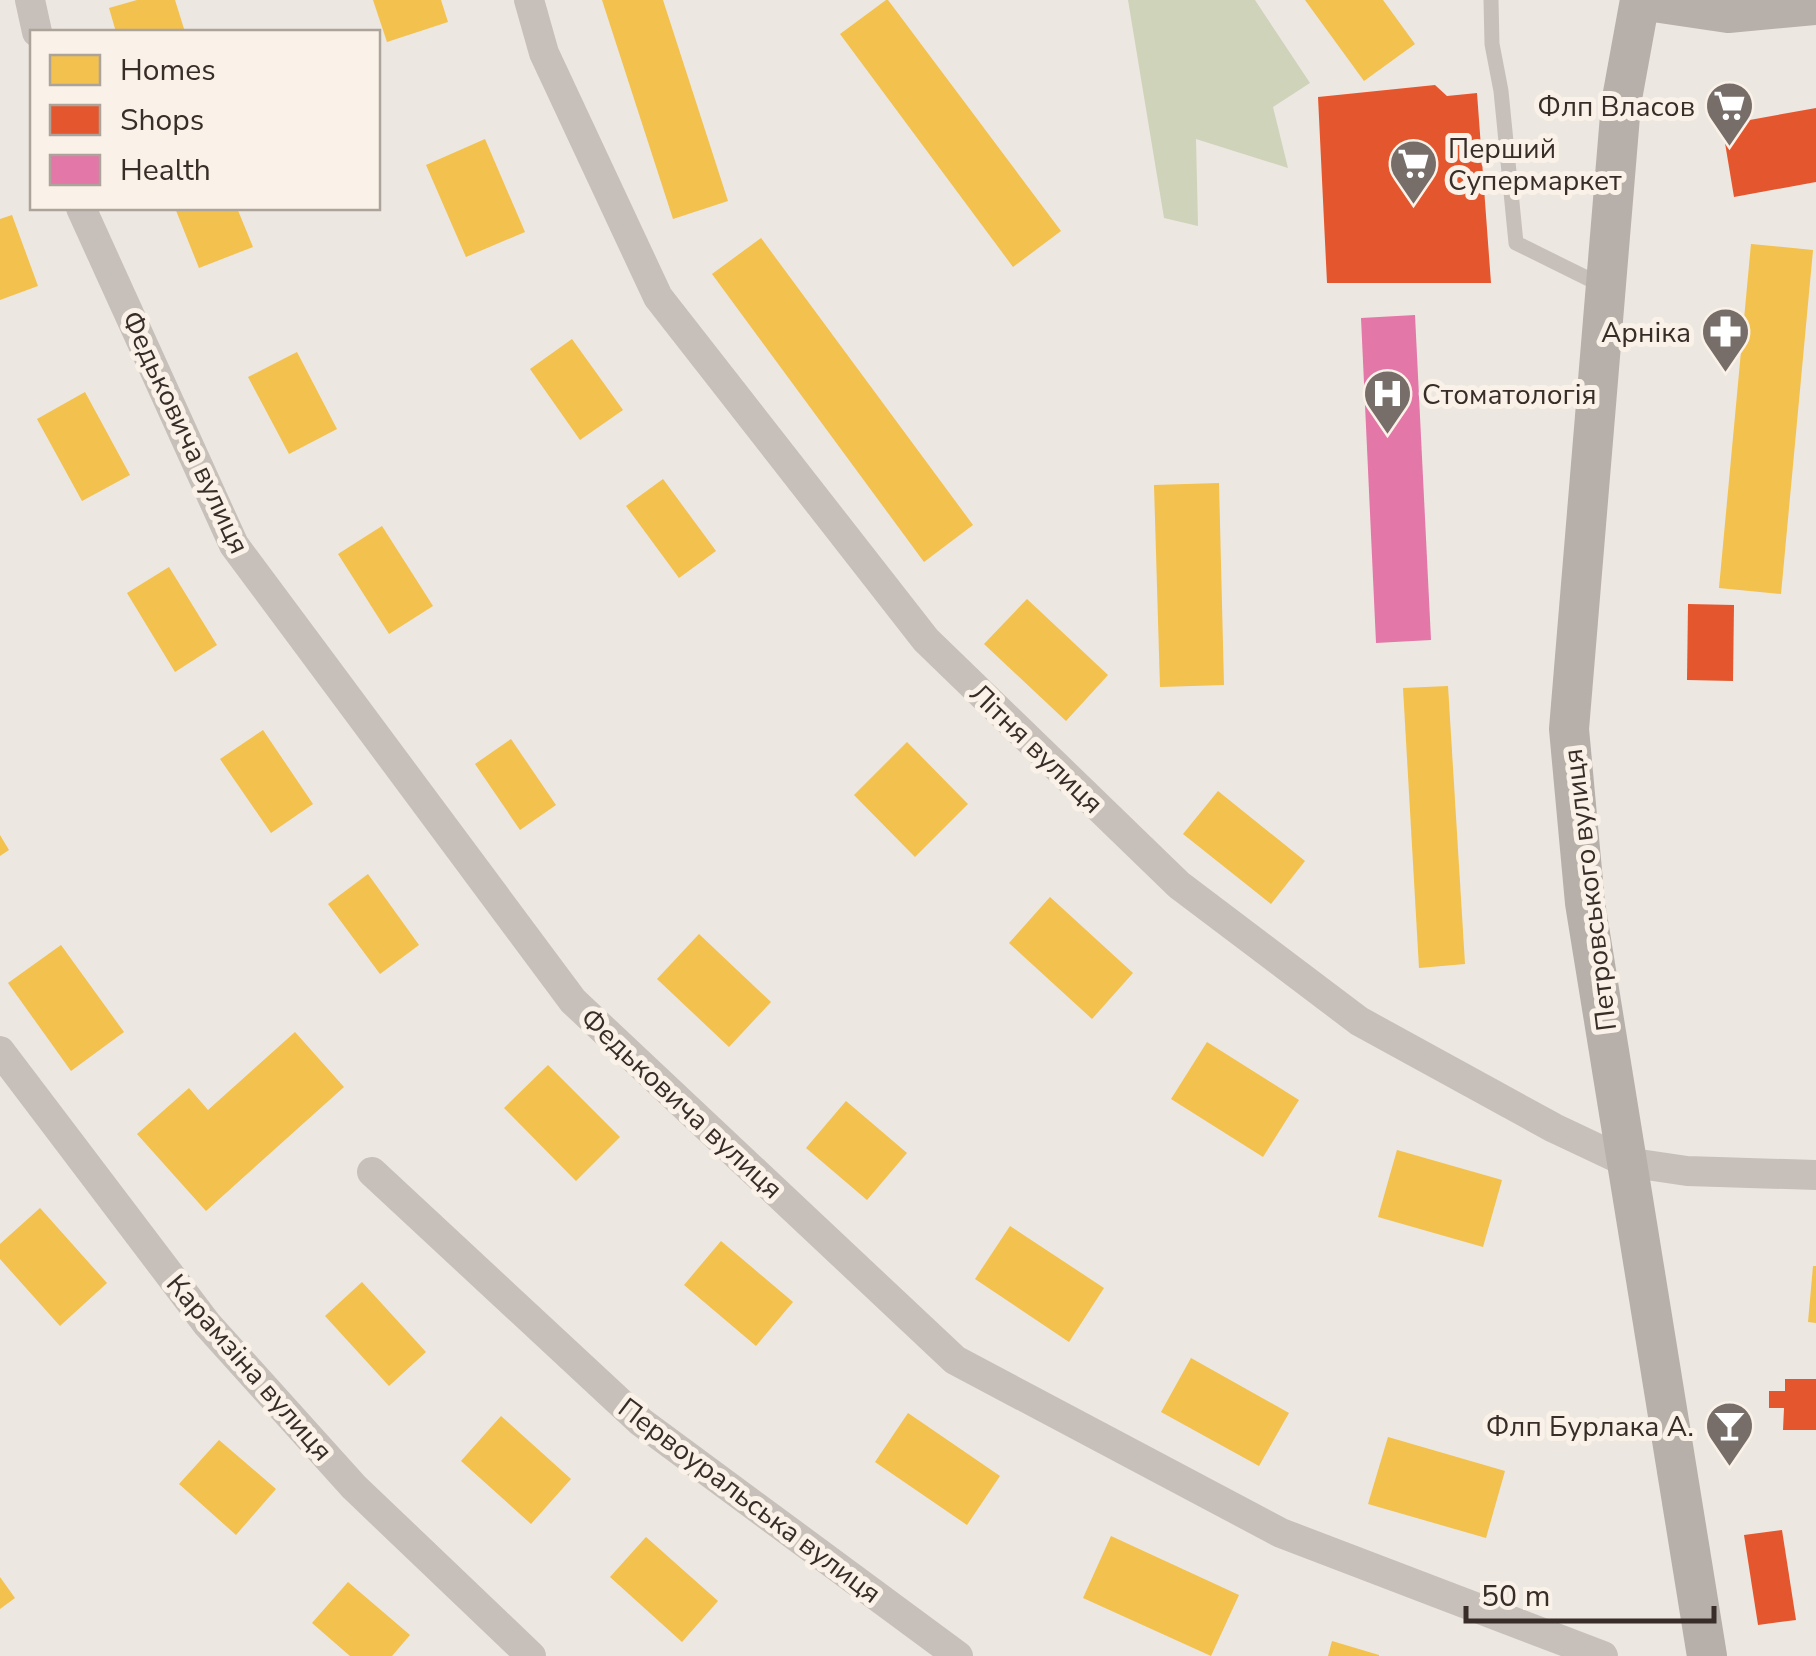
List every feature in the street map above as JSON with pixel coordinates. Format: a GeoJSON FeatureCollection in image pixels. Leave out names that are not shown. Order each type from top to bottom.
{"type":"FeatureCollection","features":[{"type":"Feature","properties":{"kind":"street"},"geometry":{"type":"LineString","coordinates":[[30,0],[38,30]]}},
{"type":"Feature","properties":{"kind":"street","name":"Літня вулиця"},"geometry":{"type":"LineString","coordinates":[[529,0],[544,53],[658,297],[926,640],[1179,886],[1358,1021],[1554,1128],[1626,1162],[1687,1170],[1816,1175]]}},
{"type":"Feature","properties":{"kind":"street"},"geometry":{"type":"LineString","coordinates":[[1640,0],[1728,12],[1816,6]]}},
{"type":"Feature","properties":{"kind":"street","name":"Петровського вулиця"},"geometry":{"type":"LineString","coordinates":[[1640,0],[1621,104],[1569,729],[1584,903],[1707,1656]]}},
{"type":"Feature","properties":{"kind":"street","name":"Федьковича вулиця"},"geometry":{"type":"LineString","coordinates":[[82,210],[234,544],[572,1001],[955,1360],[1281,1533],[1603,1656]]}},
{"type":"Feature","properties":{"kind":"street","name":"Карамзіна вулиця"},"geometry":{"type":"LineString","coordinates":[[0,1052],[207,1324],[354,1488],[532,1656]]}},
{"type":"Feature","properties":{"kind":"street","name":"Первоуральська вулиця"},"geometry":{"type":"LineString","coordinates":[[372,1172],[641,1422],[958,1656]]}},
{"type":"Feature","properties":{"kind":"lane"},"geometry":{"type":"LineString","coordinates":[[1492,0],[1492,44],[1501,91],[1516,242],[1606,288]]}},
{"type":"Feature","properties":{"kind":"green space"},"geometry":{"type":"Polygon","coordinates":[[[1128,0],[1255,0],[1310,83],[1273,107],[1288,168],[1196,139],[1198,226],[1164,218],[1128,0]]]}},
{"type":"Feature","properties":{"kind":"building: Homes"},"geometry":{"type":"Polygon","coordinates":[[[137,0],[175,0],[184,30],[115,30],[109,8],[137,0]]]}},
{"type":"Feature","properties":{"kind":"building: Homes"},"geometry":{"type":"Polygon","coordinates":[[[373,0],[441,0],[448,22],[387,42],[373,0]]]}},
{"type":"Feature","properties":{"kind":"building: Homes"},"geometry":{"type":"Polygon","coordinates":[[[602,0],[663,0],[728,201],[673,219],[602,0]]]}},
{"type":"Feature","properties":{"kind":"building: Homes"},"geometry":{"type":"Polygon","coordinates":[[[886,0],[1061,231],[1013,267],[840,34],[886,0]]]}},
{"type":"Feature","properties":{"kind":"building: Homes"},"geometry":{"type":"Polygon","coordinates":[[[1305,0],[1383,0],[1415,44],[1364,81],[1305,0]]]}},
{"type":"Feature","properties":{"kind":"building: Homes"},"geometry":{"type":"Polygon","coordinates":[[[485,139],[525,232],[466,257],[426,165],[485,139]]]}},
{"type":"Feature","properties":{"kind":"building: Homes"},"geometry":{"type":"Polygon","coordinates":[[[176,210],[238,210],[253,247],[199,268],[176,210]]]}},
{"type":"Feature","properties":{"kind":"building: Homes"},"geometry":{"type":"Polygon","coordinates":[[[12,215],[38,286],[0,300],[0,219],[12,215]]]}},
{"type":"Feature","properties":{"kind":"building: Homes"},"geometry":{"type":"Polygon","coordinates":[[[761,238],[973,525],[924,562],[712,274],[761,238]]]}},
{"type":"Feature","properties":{"kind":"building: Homes"},"geometry":{"type":"Polygon","coordinates":[[[1751,244],[1813,250],[1781,594],[1719,588],[1751,244]]]}},
{"type":"Feature","properties":{"kind":"building: Homes"},"geometry":{"type":"Polygon","coordinates":[[[572,339],[623,410],[580,440],[530,369],[572,339]]]}},
{"type":"Feature","properties":{"kind":"building: Homes"},"geometry":{"type":"Polygon","coordinates":[[[297,352],[337,429],[289,454],[248,377],[297,352]]]}},
{"type":"Feature","properties":{"kind":"building: Homes"},"geometry":{"type":"Polygon","coordinates":[[[85,392],[130,475],[82,501],[37,419],[85,392]]]}},
{"type":"Feature","properties":{"kind":"building: Homes"},"geometry":{"type":"Polygon","coordinates":[[[663,479],[716,551],[679,578],[626,506],[663,479]]]}},
{"type":"Feature","properties":{"kind":"building: Homes"},"geometry":{"type":"Polygon","coordinates":[[[1219,483],[1224,685],[1160,687],[1154,485],[1219,483]]]}},
{"type":"Feature","properties":{"kind":"building: Homes"},"geometry":{"type":"Polygon","coordinates":[[[382,526],[433,606],[389,634],[338,554],[382,526]]]}},
{"type":"Feature","properties":{"kind":"building: Homes"},"geometry":{"type":"Polygon","coordinates":[[[169,567],[217,645],[175,672],[127,593],[169,567]]]}},
{"type":"Feature","properties":{"kind":"building: Homes"},"geometry":{"type":"Polygon","coordinates":[[[1027,599],[1108,675],[1066,721],[984,644],[1027,599]]]}},
{"type":"Feature","properties":{"kind":"building: Homes"},"geometry":{"type":"Polygon","coordinates":[[[1448,686],[1465,964],[1419,968],[1403,688],[1448,686]]]}},
{"type":"Feature","properties":{"kind":"building: Homes"},"geometry":{"type":"Polygon","coordinates":[[[263,730],[313,804],[271,833],[220,759],[263,730]]]}},
{"type":"Feature","properties":{"kind":"building: Homes"},"geometry":{"type":"Polygon","coordinates":[[[511,739],[556,805],[520,830],[475,764],[511,739]]]}},
{"type":"Feature","properties":{"kind":"building: Homes"},"geometry":{"type":"Polygon","coordinates":[[[907,742],[968,804],[915,857],[854,795],[907,742]]]}},
{"type":"Feature","properties":{"kind":"building: Homes"},"geometry":{"type":"Polygon","coordinates":[[[1218,791],[1305,861],[1271,904],[1183,834],[1218,791]]]}},
{"type":"Feature","properties":{"kind":"building: Homes"},"geometry":{"type":"Polygon","coordinates":[[[0,835],[9,850],[0,856],[0,835]]]}},
{"type":"Feature","properties":{"kind":"building: Homes"},"geometry":{"type":"Polygon","coordinates":[[[368,874],[419,945],[380,974],[328,904],[368,874]]]}},
{"type":"Feature","properties":{"kind":"building: Homes"},"geometry":{"type":"Polygon","coordinates":[[[1050,897],[1133,973],[1092,1019],[1009,943],[1050,897]]]}},
{"type":"Feature","properties":{"kind":"building: Homes"},"geometry":{"type":"Polygon","coordinates":[[[699,934],[771,1002],[729,1047],[657,979],[699,934]]]}},
{"type":"Feature","properties":{"kind":"building: Homes"},"geometry":{"type":"Polygon","coordinates":[[[61,945],[124,1032],[71,1071],[8,983],[61,945]]]}},
{"type":"Feature","properties":{"kind":"building: Homes"},"geometry":{"type":"Polygon","coordinates":[[[295,1032],[344,1087],[206,1211],[137,1134],[189,1088],[208,1110],[295,1032]]]}},
{"type":"Feature","properties":{"kind":"building: Homes"},"geometry":{"type":"Polygon","coordinates":[[[1207,1042],[1299,1100],[1263,1157],[1171,1099],[1207,1042]]]}},
{"type":"Feature","properties":{"kind":"building: Homes"},"geometry":{"type":"Polygon","coordinates":[[[548,1065],[620,1137],[576,1181],[504,1108],[548,1065]]]}},
{"type":"Feature","properties":{"kind":"building: Homes"},"geometry":{"type":"Polygon","coordinates":[[[846,1101],[907,1153],[867,1200],[806,1148],[846,1101]]]}},
{"type":"Feature","properties":{"kind":"building: Homes"},"geometry":{"type":"Polygon","coordinates":[[[1397,1150],[1502,1180],[1483,1247],[1378,1217],[1397,1150]]]}},
{"type":"Feature","properties":{"kind":"building: Homes"},"geometry":{"type":"Polygon","coordinates":[[[40,1208],[107,1283],[60,1326],[0,1259],[0,1244],[40,1208]]]}},
{"type":"Feature","properties":{"kind":"building: Homes"},"geometry":{"type":"Polygon","coordinates":[[[1010,1226],[1104,1288],[1069,1342],[975,1279],[1010,1226]]]}},
{"type":"Feature","properties":{"kind":"building: Homes"},"geometry":{"type":"Polygon","coordinates":[[[721,1241],[793,1302],[756,1346],[684,1285],[721,1241]]]}},
{"type":"Feature","properties":{"kind":"building: Homes"},"geometry":{"type":"Polygon","coordinates":[[[1816,1266],[1816,1323],[1808,1322],[1816,1266]]]}},
{"type":"Feature","properties":{"kind":"building: Homes"},"geometry":{"type":"Polygon","coordinates":[[[362,1282],[426,1352],[389,1386],[325,1316],[362,1282]]]}},
{"type":"Feature","properties":{"kind":"building: Homes"},"geometry":{"type":"Polygon","coordinates":[[[1191,1358],[1289,1413],[1259,1466],[1161,1412],[1191,1358]]]}},
{"type":"Feature","properties":{"kind":"building: Homes"},"geometry":{"type":"Polygon","coordinates":[[[908,1413],[1000,1476],[967,1525],[875,1462],[908,1413]]]}},
{"type":"Feature","properties":{"kind":"building: Homes"},"geometry":{"type":"Polygon","coordinates":[[[501,1416],[571,1479],[531,1524],[461,1461],[501,1416]]]}},
{"type":"Feature","properties":{"kind":"building: Homes"},"geometry":{"type":"Polygon","coordinates":[[[1388,1437],[1505,1471],[1486,1538],[1368,1504],[1388,1437]]]}},
{"type":"Feature","properties":{"kind":"building: Homes"},"geometry":{"type":"Polygon","coordinates":[[[219,1440],[276,1489],[236,1535],[179,1484],[219,1440]]]}},
{"type":"Feature","properties":{"kind":"building: Homes"},"geometry":{"type":"Polygon","coordinates":[[[1111,1536],[1239,1595],[1211,1656],[1083,1598],[1111,1536]]]}},
{"type":"Feature","properties":{"kind":"building: Homes"},"geometry":{"type":"Polygon","coordinates":[[[646,1537],[718,1601],[682,1642],[610,1577],[646,1537]]]}},
{"type":"Feature","properties":{"kind":"building: Homes"},"geometry":{"type":"Polygon","coordinates":[[[0,1577],[15,1598],[0,1609],[0,1577]]]}},
{"type":"Feature","properties":{"kind":"building: Homes"},"geometry":{"type":"Polygon","coordinates":[[[348,1582],[410,1635],[392,1656],[350,1656],[312,1623],[348,1582]]]}},
{"type":"Feature","properties":{"kind":"building: Homes"},"geometry":{"type":"Polygon","coordinates":[[[1332,1641],[1379,1655],[1379,1656],[1328,1656],[1332,1641]]]}},
{"type":"Feature","properties":{"kind":"building: Shops"},"geometry":{"type":"Polygon","coordinates":[[[1435,85],[1447,96],[1477,93],[1491,283],[1327,283],[1318,97],[1435,85]]]}},
{"type":"Feature","properties":{"kind":"building: Shops"},"geometry":{"type":"Polygon","coordinates":[[[1816,108],[1816,182],[1734,197],[1722,125],[1816,108]]]}},
{"type":"Feature","properties":{"kind":"building: Shops"},"geometry":{"type":"Polygon","coordinates":[[[1688,604],[1734,605],[1733,681],[1687,680],[1688,604]]]}},
{"type":"Feature","properties":{"kind":"building: Shops"},"geometry":{"type":"Polygon","coordinates":[[[1785,1379],[1816,1379],[1816,1430],[1783,1430],[1784,1408],[1769,1408],[1769,1391],[1785,1391],[1785,1379]]]}},
{"type":"Feature","properties":{"kind":"building: Shops"},"geometry":{"type":"Polygon","coordinates":[[[1782,1530],[1796,1620],[1758,1625],[1744,1535],[1782,1530]]]}},
{"type":"Feature","properties":{"kind":"building: Health"},"geometry":{"type":"Polygon","coordinates":[[[1415,315],[1431,640],[1376,643],[1361,318],[1415,315]]]}},
{"type":"Feature","properties":{"kind":"place","name":"Флп Власов"},"geometry":{"type":"Point","coordinates":[1730,148]}},
{"type":"Feature","properties":{"kind":"place","name":"Перший Супермаркет"},"geometry":{"type":"Point","coordinates":[1413,206]}},
{"type":"Feature","properties":{"kind":"place","name":"Арніка"},"geometry":{"type":"Point","coordinates":[1726,374]}},
{"type":"Feature","properties":{"kind":"place","name":"Стоматологія"},"geometry":{"type":"Point","coordinates":[1387,436]}},
{"type":"Feature","properties":{"kind":"place","name":"Флп Бурлака А."},"geometry":{"type":"Point","coordinates":[1729,1468]}}]}
